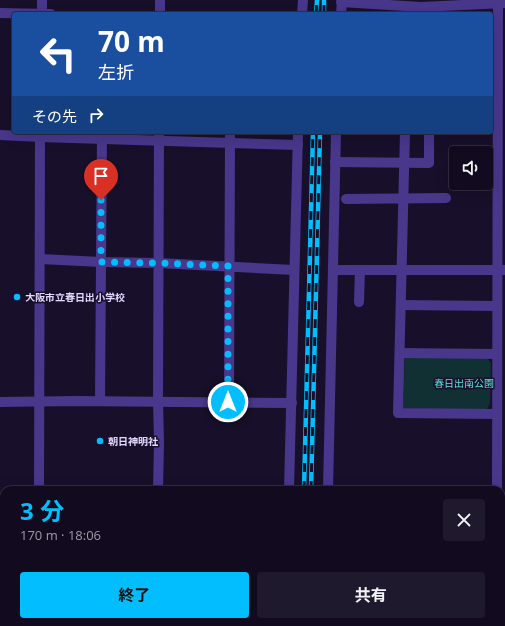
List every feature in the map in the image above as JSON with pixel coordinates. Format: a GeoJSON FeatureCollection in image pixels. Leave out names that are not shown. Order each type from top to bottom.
{"type":"FeatureCollection","features":[{"type":"Feature","properties":{"kind":"street"},"geometry":{"type":"LineString","coordinates":[[42,0],[42,12]]}},
{"type":"Feature","properties":{"kind":"street"},"geometry":{"type":"LineString","coordinates":[[160,0],[160,12]]}},
{"type":"Feature","properties":{"kind":"street"},"geometry":{"type":"LineString","coordinates":[[302,12],[303,0]]}},
{"type":"Feature","properties":{"kind":"street"},"geometry":{"type":"LineString","coordinates":[[341,12],[341,1],[407,7],[500,2],[498,63],[501,113],[501,270],[497,306],[496,486]]}},
{"type":"Feature","properties":{"kind":"street"},"geometry":{"type":"LineString","coordinates":[[0,13],[12,13]]}},
{"type":"Feature","properties":{"kind":"street"},"geometry":{"type":"LineString","coordinates":[[0,135],[40,134],[159,136],[230,142],[298,145]]}},
{"type":"Feature","properties":{"kind":"street"},"geometry":{"type":"LineString","coordinates":[[39,486],[40,134]]}},
{"type":"Feature","properties":{"kind":"street"},"geometry":{"type":"LineString","coordinates":[[228,402],[230,134]]}},
{"type":"Feature","properties":{"kind":"street"},"geometry":{"type":"LineString","coordinates":[[289,486],[298,134]]}},
{"type":"Feature","properties":{"kind":"street"},"geometry":{"type":"LineString","coordinates":[[328,486],[336,134]]}},
{"type":"Feature","properties":{"kind":"street"},"geometry":{"type":"LineString","coordinates":[[404,134],[398,413],[497,414]]}},
{"type":"Feature","properties":{"kind":"street"},"geometry":{"type":"LineString","coordinates":[[335,162],[429,163],[429,134]]}},
{"type":"Feature","properties":{"kind":"street"},"geometry":{"type":"LineString","coordinates":[[100,401],[102,135]]}},
{"type":"Feature","properties":{"kind":"street"},"geometry":{"type":"LineString","coordinates":[[158,486],[159,136]]}},
{"type":"Feature","properties":{"kind":"street"},"geometry":{"type":"LineString","coordinates":[[346,199],[446,198]]}},
{"type":"Feature","properties":{"kind":"street"},"geometry":{"type":"LineString","coordinates":[[40,259],[294,270]]}},
{"type":"Feature","properties":{"kind":"street"},"geometry":{"type":"LineString","coordinates":[[333,270],[501,270]]}},
{"type":"Feature","properties":{"kind":"street"},"geometry":{"type":"LineString","coordinates":[[359,302],[360,270]]}},
{"type":"Feature","properties":{"kind":"street"},"geometry":{"type":"LineString","coordinates":[[400,305],[497,306]]}},
{"type":"Feature","properties":{"kind":"street"},"geometry":{"type":"LineString","coordinates":[[400,353],[497,354]]}},
{"type":"Feature","properties":{"kind":"street"},"geometry":{"type":"LineString","coordinates":[[0,402],[100,401],[292,403]]}},
{"type":"Feature","properties":{"kind":"green space","name":"春日出南公園"},"geometry":{"type":"Polygon","coordinates":[[[405,358],[487,358],[491,363],[490,404],[486,410],[403,408],[405,358]]]}},
{"type":"Feature","properties":{"kind":"railway"},"geometry":{"type":"LineString","coordinates":[[316,12],[317,0]]}},
{"type":"Feature","properties":{"kind":"railway"},"geometry":{"type":"LineString","coordinates":[[324,0],[324,12]]}},
{"type":"Feature","properties":{"kind":"railway"},"geometry":{"type":"LineString","coordinates":[[304,486],[313,134]]}},
{"type":"Feature","properties":{"kind":"railway"},"geometry":{"type":"LineString","coordinates":[[311,486],[320,134]]}},
{"type":"Feature","properties":{"kind":"place","name":"大阪市立春日出小学校"},"geometry":{"type":"Point","coordinates":[17,297]}},
{"type":"Feature","properties":{"kind":"place","name":"朝日神明社"},"geometry":{"type":"Point","coordinates":[100,441]}},
{"type":"Feature","properties":{"kind":"route"},"geometry":{"type":"LineString","coordinates":[[101,200],[101,262],[228,266],[228,402]]}}]}
